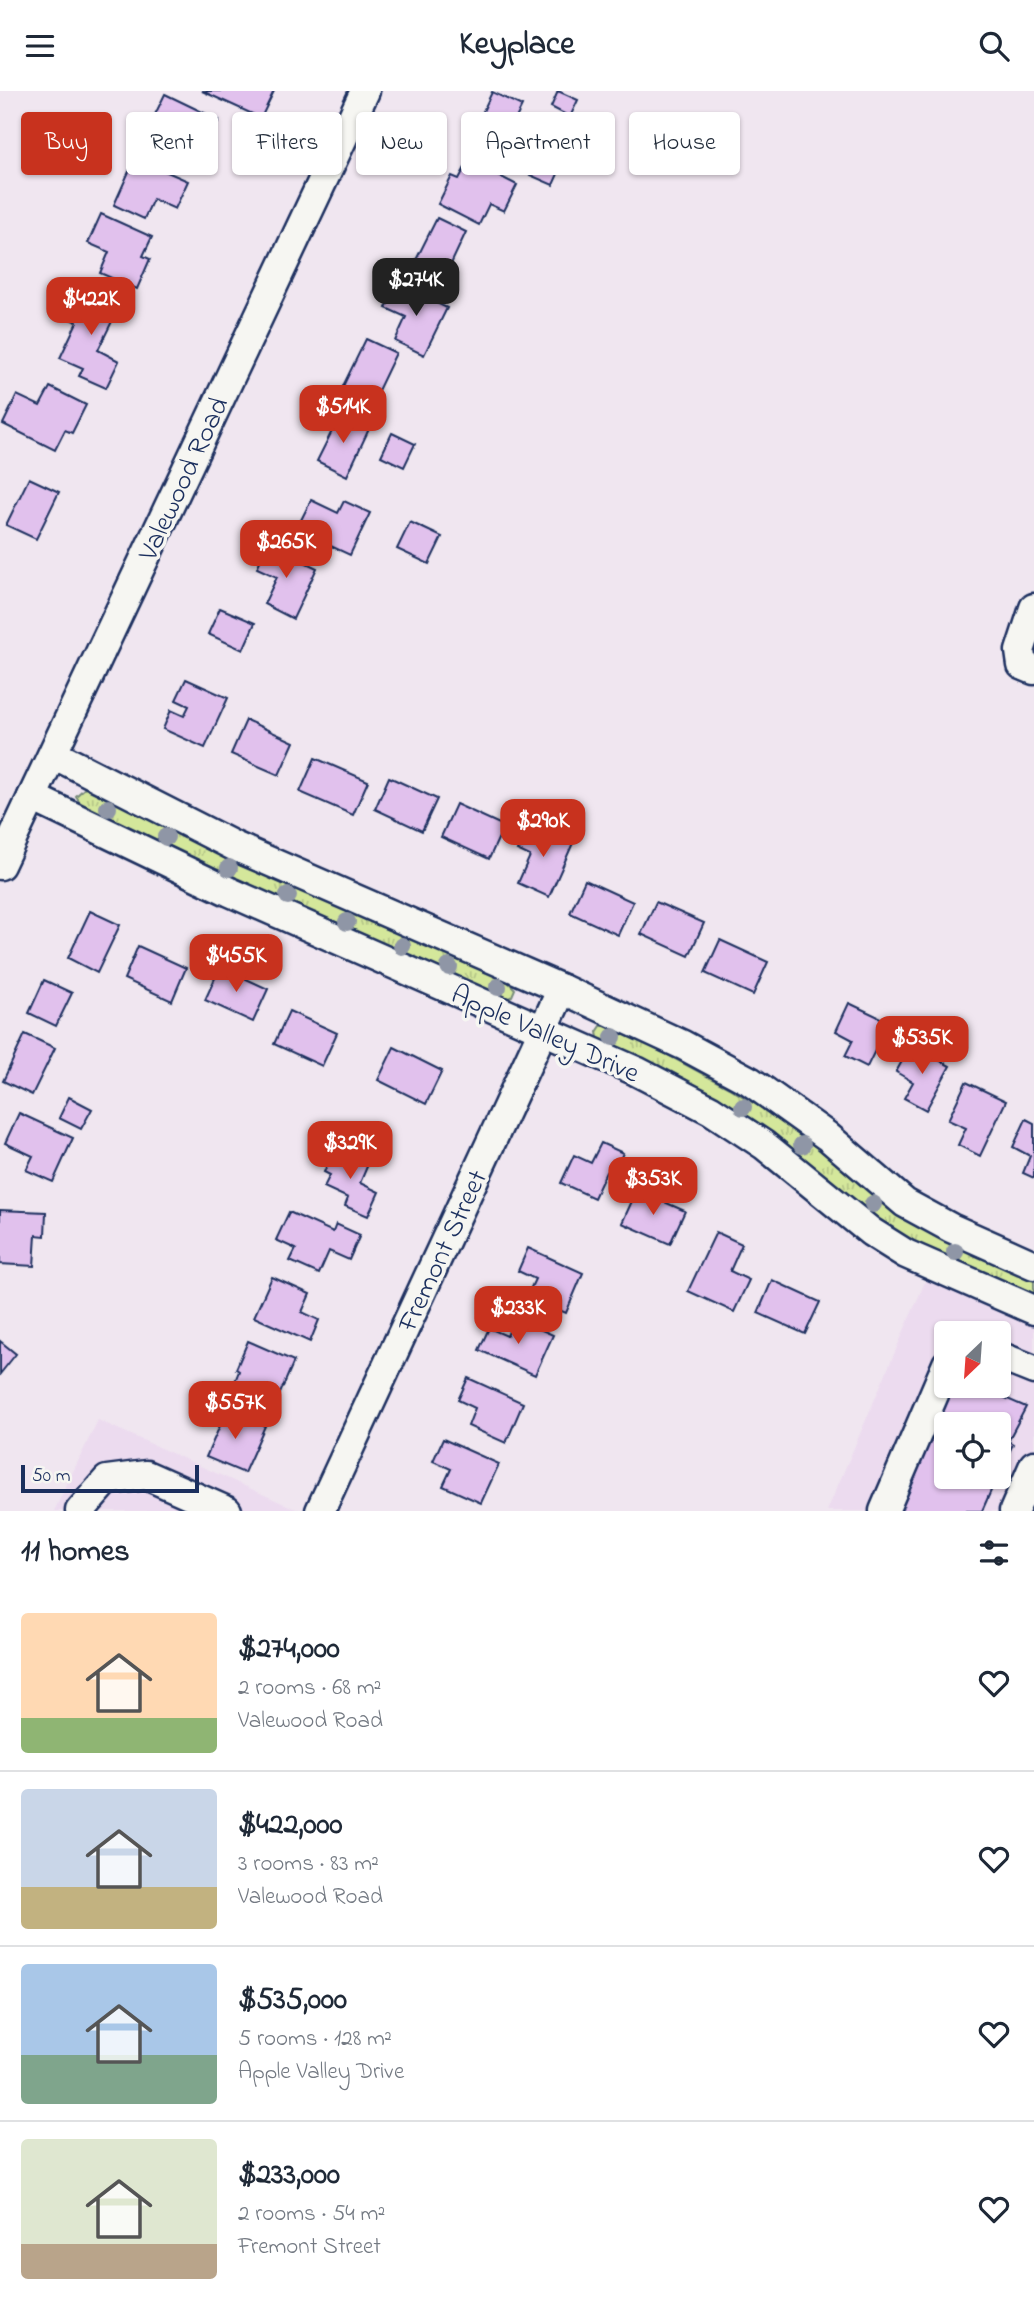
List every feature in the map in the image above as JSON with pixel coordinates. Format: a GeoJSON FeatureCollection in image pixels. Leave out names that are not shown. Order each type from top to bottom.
{"type":"FeatureCollection","features":[{"type":"Feature","properties":{"kind":"street","name":"Valewood Road"},"geometry":{"type":"LineString","coordinates":[[0,865],[365,91]]}},
{"type":"Feature","properties":{"kind":"street"},"geometry":{"type":"LineString","coordinates":[[1034,608],[1020,651],[1022,665],[1034,670]]}},
{"type":"Feature","properties":{"kind":"street","name":"Apple Valley Drive"},"geometry":{"type":"LineString","coordinates":[[53,754],[234,846],[562,989],[683,1045],[750,1081],[827,1136],[905,1203],[951,1229],[1034,1265]]}},
{"type":"Feature","properties":{"kind":"street","name":"Apple Valley Drive"},"geometry":{"type":"LineString","coordinates":[[32,797],[230,893],[636,1070],[711,1110],[764,1145],[871,1232],[906,1254],[1034,1310]]}},
{"type":"Feature","properties":{"kind":"street","name":"Fremont Street"},"geometry":{"type":"LineString","coordinates":[[320,1511],[562,989]]}},
{"type":"Feature","properties":{"kind":"street"},"geometry":{"type":"LineString","coordinates":[[1012,1361],[1034,1370]]}},
{"type":"Feature","properties":{"kind":"street"},"geometry":{"type":"LineString","coordinates":[[884,1511],[934,1394]]}},
{"type":"Feature","properties":{"kind":"street"},"geometry":{"type":"LineString","coordinates":[[1014,1511],[1034,1465]]}},
{"type":"Feature","properties":{"kind":"street"},"geometry":{"type":"LineString","coordinates":[[80,1511],[107,1480],[146,1475],[227,1511]]}},
{"type":"Feature","properties":{"kind":"shaded area"},"geometry":{"type":"Polygon","coordinates":[[[939,1249],[1034,1251],[1034,1511],[827,1511],[939,1249]]]}},
{"type":"Feature","properties":{"kind":"shaded area"},"geometry":{"type":"Polygon","coordinates":[[[98,1420],[300,1511],[54,1511],[98,1420]]]}},
{"type":"Feature","properties":{"kind":"green space"},"geometry":{"type":"Polygon","coordinates":[[[85,788],[301,891],[503,977],[515,989],[512,996],[505,1000],[235,882],[81,804],[76,796],[85,788]]]}},
{"type":"Feature","properties":{"kind":"green space"},"geometry":{"type":"Polygon","coordinates":[[[601,1026],[609,1026],[640,1040],[773,1115],[823,1152],[886,1205],[1034,1278],[1034,1297],[926,1250],[889,1228],[765,1131],[699,1089],[598,1038],[597,1032],[601,1026]]]}},
{"type":"Feature","properties":{"kind":"building"},"geometry":{"type":"Polygon","coordinates":[[[202,91],[274,91],[264,112],[248,112],[202,91]]]}},
{"type":"Feature","properties":{"kind":"building"},"geometry":{"type":"Polygon","coordinates":[[[558,91],[578,100],[572,112],[560,112],[551,107],[558,91]]]}},
{"type":"Feature","properties":{"kind":"building"},"geometry":{"type":"Polygon","coordinates":[[[492,92],[522,106],[519,112],[483,112],[492,92]]]}},
{"type":"Feature","properties":{"kind":"building"},"geometry":{"type":"Polygon","coordinates":[[[165,94],[202,112],[156,112],[165,94]]]}},
{"type":"Feature","properties":{"kind":"building"},"geometry":{"type":"Polygon","coordinates":[[[127,175],[174,175],[188,181],[175,209],[153,199],[144,219],[114,205],[127,175]]]}},
{"type":"Feature","properties":{"kind":"building"},"geometry":{"type":"Polygon","coordinates":[[[461,175],[498,175],[517,185],[504,211],[489,204],[479,225],[438,204],[452,176],[459,179],[461,175]]]}},
{"type":"Feature","properties":{"kind":"building"},"geometry":{"type":"Polygon","coordinates":[[[530,175],[558,175],[553,185],[530,175]]]}},
{"type":"Feature","properties":{"kind":"building"},"geometry":{"type":"Polygon","coordinates":[[[101,214],[152,237],[143,256],[150,259],[137,289],[100,273],[109,252],[88,243],[101,214]]]}},
{"type":"Feature","properties":{"kind":"building"},"geometry":{"type":"Polygon","coordinates":[[[437,218],[466,232],[444,279],[414,264],[437,218]]]}},
{"type":"Feature","properties":{"kind":"building"},"geometry":{"type":"Polygon","coordinates":[[[397,284],[447,308],[424,355],[395,341],[406,317],[386,308],[397,284]]]}},
{"type":"Feature","properties":{"kind":"building"},"geometry":{"type":"Polygon","coordinates":[[[93,290],[121,303],[98,350],[119,361],[106,388],[79,376],[83,368],[60,358],[77,322],[65,317],[76,294],[88,300],[93,290]]]}},
{"type":"Feature","properties":{"kind":"building"},"geometry":{"type":"Polygon","coordinates":[[[366,339],[396,353],[373,401],[343,386],[366,339]]]}},
{"type":"Feature","properties":{"kind":"building"},"geometry":{"type":"Polygon","coordinates":[[[50,387],[86,405],[72,433],[65,430],[55,450],[3,424],[17,395],[40,406],[50,387]]]}},
{"type":"Feature","properties":{"kind":"building"},"geometry":{"type":"Polygon","coordinates":[[[340,415],[369,429],[347,476],[317,461],[340,415]]]}},
{"type":"Feature","properties":{"kind":"building"},"geometry":{"type":"Polygon","coordinates":[[[392,433],[415,444],[404,467],[381,456],[392,433]]]}},
{"type":"Feature","properties":{"kind":"building"},"geometry":{"type":"Polygon","coordinates":[[[29,478],[59,492],[36,539],[6,525],[29,478]]]}},
{"type":"Feature","properties":{"kind":"building"},"geometry":{"type":"Polygon","coordinates":[[[311,500],[338,513],[344,501],[370,513],[350,555],[296,530],[311,500]]]}},
{"type":"Feature","properties":{"kind":"building"},"geometry":{"type":"Polygon","coordinates":[[[410,522],[442,537],[429,564],[397,549],[410,522]]]}},
{"type":"Feature","properties":{"kind":"building"},"geometry":{"type":"Polygon","coordinates":[[[267,544],[317,568],[293,619],[264,604],[277,577],[257,568],[267,544]]]}},
{"type":"Feature","properties":{"kind":"building"},"geometry":{"type":"Polygon","coordinates":[[[220,608],[255,623],[243,650],[208,634],[220,608]]]}},
{"type":"Feature","properties":{"kind":"building"},"geometry":{"type":"Polygon","coordinates":[[[186,679],[228,698],[205,748],[163,729],[171,710],[184,716],[189,706],[176,700],[186,679]]]}},
{"type":"Feature","properties":{"kind":"building"},"geometry":{"type":"Polygon","coordinates":[[[246,720],[294,742],[279,775],[231,754],[246,720]]]}},
{"type":"Feature","properties":{"kind":"building"},"geometry":{"type":"Polygon","coordinates":[[[315,758],[368,781],[353,815],[300,792],[315,758]]]}},
{"type":"Feature","properties":{"kind":"building"},"geometry":{"type":"Polygon","coordinates":[[[389,777],[437,799],[422,831],[375,809],[389,777]]]}},
{"type":"Feature","properties":{"kind":"building"},"geometry":{"type":"Polygon","coordinates":[[[456,804],[504,826],[489,859],[441,837],[456,804]]]}},
{"type":"Feature","properties":{"kind":"building"},"geometry":{"type":"Polygon","coordinates":[[[529,824],[573,843],[549,897],[518,883],[530,856],[517,850],[529,824]]]}},
{"type":"Feature","properties":{"kind":"building"},"geometry":{"type":"Polygon","coordinates":[[[585,880],[633,902],[618,935],[570,913],[585,880]]]}},
{"type":"Feature","properties":{"kind":"building"},"geometry":{"type":"Polygon","coordinates":[[[656,902],[704,923],[689,956],[641,934],[656,902]]]}},
{"type":"Feature","properties":{"kind":"building"},"geometry":{"type":"Polygon","coordinates":[[[90,911],[120,925],[97,973],[68,958],[90,911]]]}},
{"type":"Feature","properties":{"kind":"building"},"geometry":{"type":"Polygon","coordinates":[[[720,940],[768,962],[753,995],[705,973],[720,940]]]}},
{"type":"Feature","properties":{"kind":"building"},"geometry":{"type":"Polygon","coordinates":[[[138,946],[186,968],[172,1001],[124,979],[138,946]]]}},
{"type":"Feature","properties":{"kind":"building"},"geometry":{"type":"Polygon","coordinates":[[[220,967],[268,989],[253,1022],[205,1000],[220,967]]]}},
{"type":"Feature","properties":{"kind":"building"},"geometry":{"type":"Polygon","coordinates":[[[44,980],[72,993],[56,1026],[29,1013],[44,980]]]}},
{"type":"Feature","properties":{"kind":"building"},"geometry":{"type":"Polygon","coordinates":[[[849,1003],[889,1022],[867,1067],[845,1056],[853,1040],[836,1031],[849,1003]]]}},
{"type":"Feature","properties":{"kind":"building"},"geometry":{"type":"Polygon","coordinates":[[[289,1011],[337,1033],[322,1066],[274,1044],[289,1011]]]}},
{"type":"Feature","properties":{"kind":"building"},"geometry":{"type":"Polygon","coordinates":[[[25,1034],[55,1048],[32,1095],[3,1081],[25,1034]]]}},
{"type":"Feature","properties":{"kind":"building"},"geometry":{"type":"Polygon","coordinates":[[[911,1045],[950,1066],[926,1110],[904,1098],[913,1082],[896,1072],[911,1045]]]}},
{"type":"Feature","properties":{"kind":"building"},"geometry":{"type":"Polygon","coordinates":[[[394,1047],[442,1071],[426,1104],[378,1080],[394,1047]]]}},
{"type":"Feature","properties":{"kind":"building"},"geometry":{"type":"Polygon","coordinates":[[[966,1082],[1006,1101],[980,1156],[958,1145],[966,1128],[948,1120],[966,1082]]]}},
{"type":"Feature","properties":{"kind":"building"},"geometry":{"type":"Polygon","coordinates":[[[69,1097],[92,1109],[81,1129],[59,1118],[69,1097]]]}},
{"type":"Feature","properties":{"kind":"building"},"geometry":{"type":"Polygon","coordinates":[[[19,1113],[73,1138],[53,1182],[26,1170],[33,1156],[5,1143],[19,1113]]]}},
{"type":"Feature","properties":{"kind":"building"},"geometry":{"type":"Polygon","coordinates":[[[1026,1119],[1034,1123],[1034,1178],[1023,1173],[1030,1156],[1013,1147],[1026,1119]]]}},
{"type":"Feature","properties":{"kind":"building"},"geometry":{"type":"Polygon","coordinates":[[[601,1143],[623,1153],[613,1175],[606,1172],[594,1198],[561,1183],[574,1155],[591,1163],[601,1143]]]}},
{"type":"Feature","properties":{"kind":"building"},"geometry":{"type":"Polygon","coordinates":[[[335,1147],[369,1162],[360,1183],[379,1192],[368,1216],[345,1206],[348,1198],[324,1187],[330,1175],[324,1172],[335,1147]]]}},
{"type":"Feature","properties":{"kind":"building"},"geometry":{"type":"Polygon","coordinates":[[[637,1190],[685,1211],[670,1244],[622,1223],[637,1190]]]}},
{"type":"Feature","properties":{"kind":"building"},"geometry":{"type":"Polygon","coordinates":[[[0,1210],[46,1212],[45,1236],[36,1235],[34,1266],[0,1264],[0,1210]]]}},
{"type":"Feature","properties":{"kind":"building"},"geometry":{"type":"Polygon","coordinates":[[[289,1212],[333,1232],[336,1224],[360,1235],[349,1260],[329,1251],[319,1274],[290,1261],[296,1249],[276,1240],[289,1212]]]}},
{"type":"Feature","properties":{"kind":"building"},"geometry":{"type":"Polygon","coordinates":[[[716,1232],[742,1244],[730,1271],[749,1280],[734,1312],[688,1291],[716,1232]]]}},
{"type":"Feature","properties":{"kind":"building"},"geometry":{"type":"Polygon","coordinates":[[[528,1248],[583,1273],[566,1313],[527,1296],[535,1279],[518,1271],[528,1248]]]}},
{"type":"Feature","properties":{"kind":"building"},"geometry":{"type":"Polygon","coordinates":[[[272,1277],[310,1294],[302,1312],[319,1320],[310,1342],[254,1317],[272,1277]]]}},
{"type":"Feature","properties":{"kind":"building"},"geometry":{"type":"Polygon","coordinates":[[[772,1280],[820,1302],[805,1334],[758,1313],[772,1280]]]}},
{"type":"Feature","properties":{"kind":"building"},"geometry":{"type":"Polygon","coordinates":[[[515,1318],[553,1335],[535,1375],[479,1350],[489,1328],[507,1336],[515,1318]]]}},
{"type":"Feature","properties":{"kind":"building"},"geometry":{"type":"Polygon","coordinates":[[[0,1341],[16,1354],[0,1374],[0,1341]]]}},
{"type":"Feature","properties":{"kind":"building"},"geometry":{"type":"Polygon","coordinates":[[[248,1341],[294,1361],[279,1396],[275,1394],[269,1405],[232,1389],[239,1371],[236,1369],[248,1341]]]}},
{"type":"Feature","properties":{"kind":"building"},"geometry":{"type":"Polygon","coordinates":[[[468,1378],[523,1403],[506,1443],[468,1426],[475,1408],[458,1400],[468,1378]]]}},
{"type":"Feature","properties":{"kind":"building"},"geometry":{"type":"Polygon","coordinates":[[[944,1398],[1005,1398],[1026,1407],[1011,1435],[1011,1412],[938,1412],[944,1398]]]}},
{"type":"Feature","properties":{"kind":"building"},"geometry":{"type":"Polygon","coordinates":[[[227,1410],[265,1426],[244,1473],[206,1457],[227,1410]]]}},
{"type":"Feature","properties":{"kind":"building"},"geometry":{"type":"Polygon","coordinates":[[[934,1421],[934,1489],[992,1489],[982,1511],[895,1511],[934,1421]]]}},
{"type":"Feature","properties":{"kind":"building"},"geometry":{"type":"Polygon","coordinates":[[[443,1439],[499,1464],[481,1503],[443,1486],[451,1469],[433,1461],[443,1439]]]}}]}
